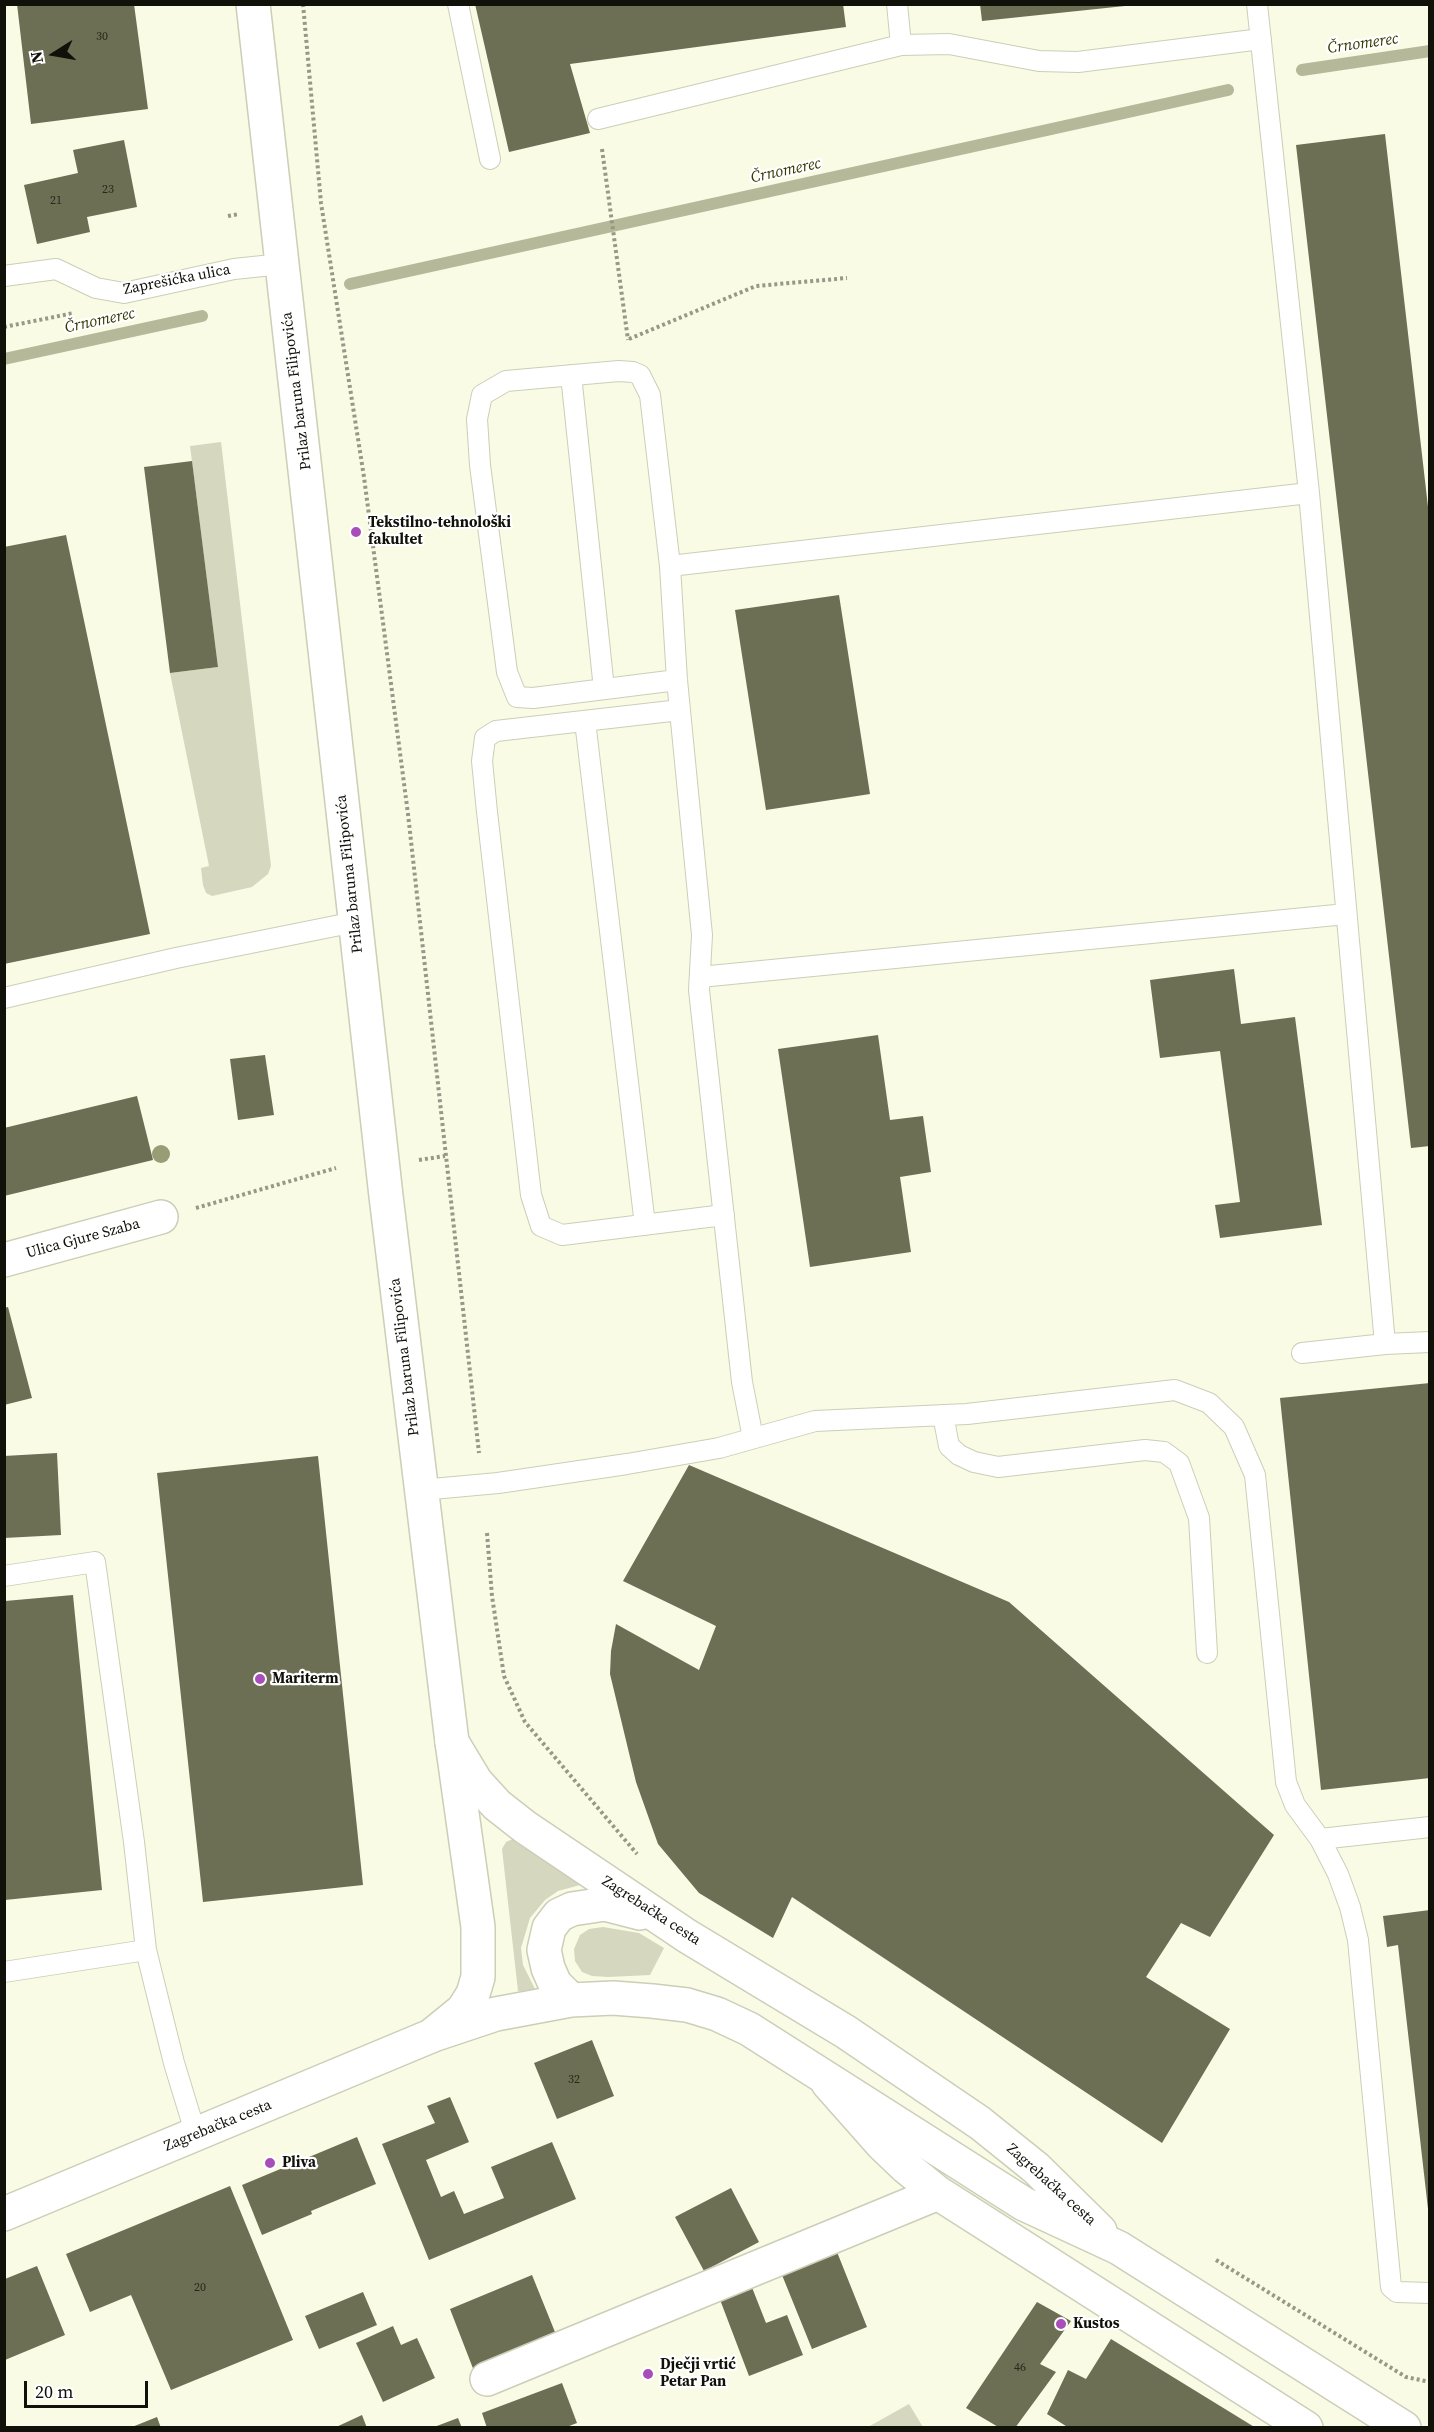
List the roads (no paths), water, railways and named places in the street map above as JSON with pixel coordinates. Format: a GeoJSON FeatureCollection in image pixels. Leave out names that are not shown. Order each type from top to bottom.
{"type":"FeatureCollection","features":[{"type":"Feature","properties":{"kind":"street","name":"Prilaz baruna Filipovića"},"geometry":{"type":"LineString","coordinates":[[253,4],[355,922],[452,1742]]}},
{"type":"Feature","properties":{"kind":"street","name":"Ulica Gjure Szaba"},"geometry":{"type":"LineString","coordinates":[[4,1260],[161,1217]]}},
{"type":"Feature","properties":{"kind":"street","name":"Zagrebačka cesta"},"geometry":{"type":"LineString","coordinates":[[452,1742],[476,1782],[497,1805],[525,1827],[662,1920],[846,2032],[980,2123],[1036,2168],[1119,2248]]}},
{"type":"Feature","properties":{"kind":"street","name":"Zagrebačka cesta"},"geometry":{"type":"LineString","coordinates":[[431,2036],[463,2010],[473,1994],[478,1977],[478,1927],[452,1742]]}},
{"type":"Feature","properties":{"kind":"street"},"geometry":{"type":"LineString","coordinates":[[571,2000],[555,1984],[544,1950],[549,1928],[559,1915],[572,1909],[604,1904],[662,1920]]}},
{"type":"Feature","properties":{"kind":"street","name":"Zagrebačka cesta"},"geometry":{"type":"LineString","coordinates":[[4,2214],[431,2036],[496,2014],[571,2000],[613,1998],[687,2005],[717,2014],[749,2030],[1024,2204],[1119,2248],[1404,2427]]}},
{"type":"Feature","properties":{"kind":"street","name":"Zagrebačka cesta"},"geometry":{"type":"LineString","coordinates":[[821,2075],[882,2144],[939,2193],[1306,2427]]}},
{"type":"Feature","properties":{"kind":"street"},"geometry":{"type":"LineString","coordinates":[[487,2379],[939,2193]]}},
{"type":"Feature","properties":{"kind":"lane"},"geometry":{"type":"LineString","coordinates":[[458,4],[490,159]]}},
{"type":"Feature","properties":{"kind":"lane"},"geometry":{"type":"LineString","coordinates":[[897,4],[901,45]]}},
{"type":"Feature","properties":{"kind":"lane"},"geometry":{"type":"LineString","coordinates":[[1257,4],[1309,493],[1385,1344]]}},
{"type":"Feature","properties":{"kind":"lane"},"geometry":{"type":"LineString","coordinates":[[598,119],[901,45],[949,44],[1039,61],[1078,62],[1261,39]]}},
{"type":"Feature","properties":{"kind":"lane","name":"Zaprešićka ulica"},"geometry":{"type":"LineString","coordinates":[[4,276],[56,269],[96,288],[124,293],[234,269],[282,264]]}},
{"type":"Feature","properties":{"kind":"lane"},"geometry":{"type":"LineString","coordinates":[[677,680],[533,698],[517,697],[507,672],[480,465],[477,419],[482,395],[506,381],[633,372],[640,375],[650,395],[670,566],[677,680],[702,935],[699,990],[742,1382],[753,1438]]}},
{"type":"Feature","properties":{"kind":"lane"},"geometry":{"type":"LineString","coordinates":[[571,375],[604,689]]}},
{"type":"Feature","properties":{"kind":"lane"},"geometry":{"type":"LineString","coordinates":[[670,566],[1309,493]]}},
{"type":"Feature","properties":{"kind":"lane"},"geometry":{"type":"LineString","coordinates":[[680,710],[496,731],[485,738],[482,761],[531,1195],[541,1226],[562,1235],[724,1215]]}},
{"type":"Feature","properties":{"kind":"lane"},"geometry":{"type":"LineString","coordinates":[[585,721],[645,1225]]}},
{"type":"Feature","properties":{"kind":"lane"},"geometry":{"type":"LineString","coordinates":[[700,977],[1346,914]]}},
{"type":"Feature","properties":{"kind":"lane"},"geometry":{"type":"LineString","coordinates":[[4,998],[176,958],[355,922]]}},
{"type":"Feature","properties":{"kind":"lane"},"geometry":{"type":"LineString","coordinates":[[1302,1353],[1385,1344],[1430,1342]]}},
{"type":"Feature","properties":{"kind":"lane"},"geometry":{"type":"LineString","coordinates":[[421,1490],[498,1483],[719,1448],[815,1421],[943,1415],[1175,1390],[1209,1403],[1234,1427],[1255,1475],[1286,1782],[1295,1805],[1320,1839],[1338,1874],[1350,1907],[1358,1940],[1391,2287],[1397,2292],[1430,2293]]}},
{"type":"Feature","properties":{"kind":"lane"},"geometry":{"type":"LineString","coordinates":[[943,1415],[949,1446],[959,1455],[974,1462],[998,1467],[1145,1450],[1164,1452],[1179,1463],[1199,1518],[1207,1653]]}},
{"type":"Feature","properties":{"kind":"lane"},"geometry":{"type":"LineString","coordinates":[[4,1575],[95,1562],[146,1950],[174,2063],[196,2134]]}},
{"type":"Feature","properties":{"kind":"lane"},"geometry":{"type":"LineString","coordinates":[[1320,1839],[1430,1827]]}},
{"type":"Feature","properties":{"kind":"lane"},"geometry":{"type":"LineString","coordinates":[[4,1972],[146,1950]]}},
{"type":"Feature","properties":{"kind":"waterway","name":"Črnomerec"},"geometry":{"type":"LineString","coordinates":[[1302,70],[1430,51]]}},
{"type":"Feature","properties":{"kind":"waterway","name":"Črnomerec"},"geometry":{"type":"LineString","coordinates":[[350,284],[1228,90]]}},
{"type":"Feature","properties":{"kind":"waterway","name":"Črnomerec"},"geometry":{"type":"LineString","coordinates":[[4,359],[202,316]]}},
{"type":"Feature","properties":{"kind":"place","name":"Tekstilno-tehnološki fakultet"},"geometry":{"type":"Point","coordinates":[356,532]}},
{"type":"Feature","properties":{"kind":"place","name":"Mariterm"},"geometry":{"type":"Point","coordinates":[260,1679]}},
{"type":"Feature","properties":{"kind":"place","name":"Pliva"},"geometry":{"type":"Point","coordinates":[270,2163]}},
{"type":"Feature","properties":{"kind":"place","name":"Kustos"},"geometry":{"type":"Point","coordinates":[1061,2324]}},
{"type":"Feature","properties":{"kind":"place","name":"Dječji vrtić Petar Pan"},"geometry":{"type":"Point","coordinates":[648,2374]}}]}
